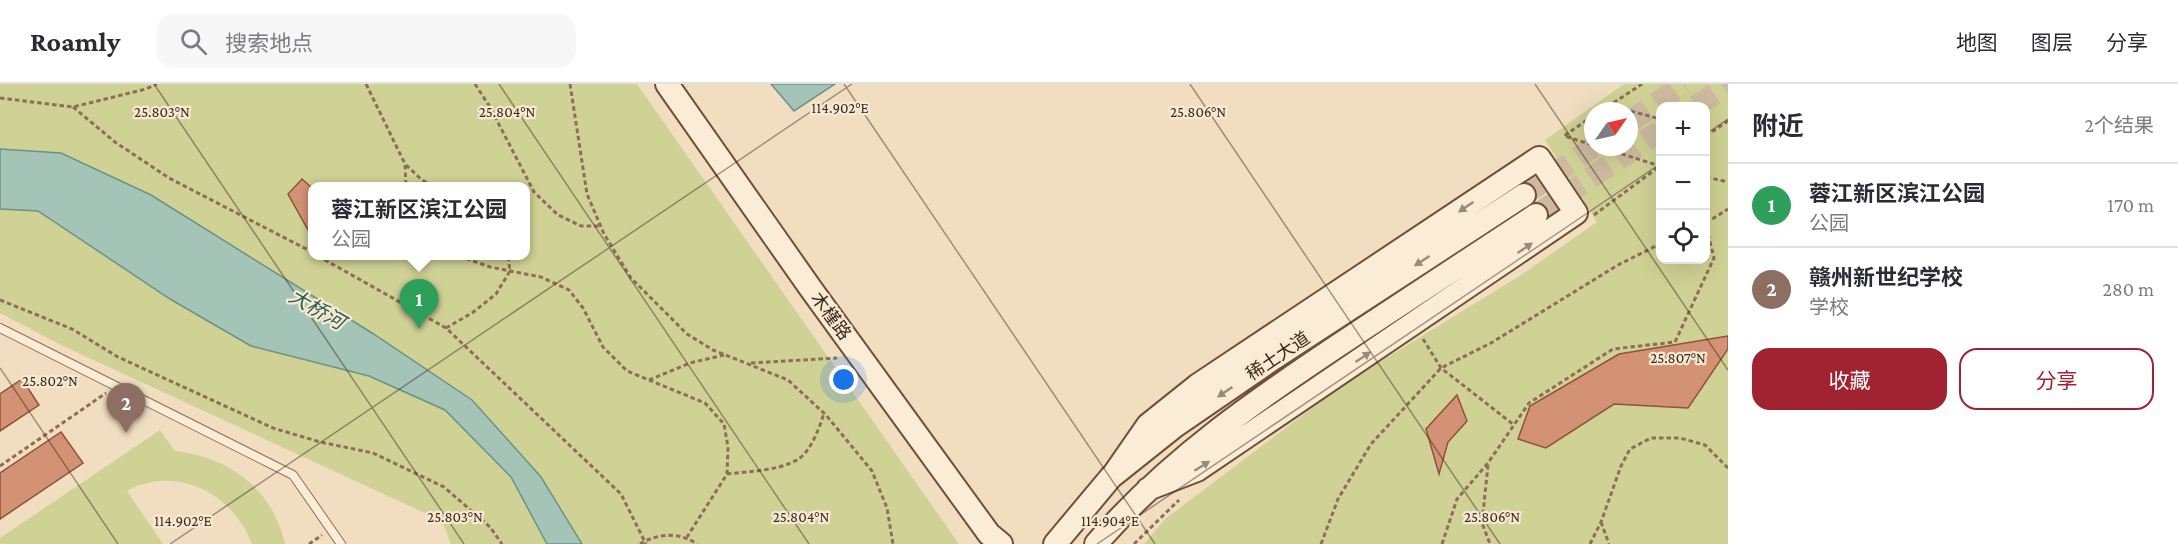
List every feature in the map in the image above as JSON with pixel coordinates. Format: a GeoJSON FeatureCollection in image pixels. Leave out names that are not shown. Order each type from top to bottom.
{"type":"FeatureCollection","features":[{"type":"Feature","properties":{"kind":"street","name":"木槿路"},"geometry":{"type":"LineString","coordinates":[[667,84],[811,289],[989,534],[1000,544]]}},
{"type":"Feature","properties":{"kind":"street"},"geometry":{"type":"LineString","coordinates":[[1114,474],[1148,425],[1198,386],[1539,159],[1576,213],[1197,470],[1148,489]]}},
{"type":"Feature","properties":{"kind":"street","name":"稀土大道"},"geometry":{"type":"LineString","coordinates":[[1055,544],[1114,474],[1175,426],[1274,358],[1524,195]]}},
{"type":"Feature","properties":{"kind":"street","name":"稀土大道"},"geometry":{"type":"LineString","coordinates":[[1096,544],[1127,508],[1194,448],[1288,378],[1536,215]]}},
{"type":"Feature","properties":{"kind":"lane"},"geometry":{"type":"LineString","coordinates":[[0,328],[293,475],[341,544]]}},
{"type":"Feature","properties":{"kind":"path"},"geometry":{"type":"LineString","coordinates":[[0,98],[73,107],[146,89],[157,84]]}},
{"type":"Feature","properties":{"kind":"path"},"geometry":{"type":"LineString","coordinates":[[366,84],[405,164],[426,182]]}},
{"type":"Feature","properties":{"kind":"path"},"geometry":{"type":"LineString","coordinates":[[475,84],[490,107],[529,182]]}},
{"type":"Feature","properties":{"kind":"path"},"geometry":{"type":"LineString","coordinates":[[570,84],[587,194],[601,226],[631,278],[687,334],[726,355],[788,380],[824,413],[872,471],[887,508],[892,544]]}},
{"type":"Feature","properties":{"kind":"path"},"geometry":{"type":"LineString","coordinates":[[1614,102],[1642,84]]}},
{"type":"Feature","properties":{"kind":"path"},"geometry":{"type":"LineString","coordinates":[[73,107],[115,142],[169,177],[308,250]]}},
{"type":"Feature","properties":{"kind":"path"},"geometry":{"type":"LineString","coordinates":[[1638,113],[1656,118]]}},
{"type":"Feature","properties":{"kind":"path"},"geometry":{"type":"LineString","coordinates":[[1710,131],[1728,121]]}},
{"type":"Feature","properties":{"kind":"path"},"geometry":{"type":"LineString","coordinates":[[1584,122],[1564,136],[1584,142]]}},
{"type":"Feature","properties":{"kind":"path"},"geometry":{"type":"LineString","coordinates":[[1628,156],[1656,165]]}},
{"type":"Feature","properties":{"kind":"path"},"geometry":{"type":"LineString","coordinates":[[405,164],[406,182]]}},
{"type":"Feature","properties":{"kind":"path"},"geometry":{"type":"LineString","coordinates":[[1710,178],[1728,182]]}},
{"type":"Feature","properties":{"kind":"path"},"geometry":{"type":"LineString","coordinates":[[530,184],[534,192],[558,215],[581,226],[601,226]]}},
{"type":"Feature","properties":{"kind":"path"},"geometry":{"type":"LineString","coordinates":[[1710,221],[1728,209]]}},
{"type":"Feature","properties":{"kind":"path"},"geometry":{"type":"LineString","coordinates":[[1442,544],[1457,499],[1488,463],[1529,403],[1613,349],[1675,342],[1714,258],[1710,241]]}},
{"type":"Feature","properties":{"kind":"path"},"geometry":{"type":"LineString","coordinates":[[1321,544],[1338,499],[1371,444],[1441,368],[1491,343],[1618,265],[1656,246]]}},
{"type":"Feature","properties":{"kind":"path"},"geometry":{"type":"LineString","coordinates":[[327,260],[446,328],[621,494],[646,542]]}},
{"type":"Feature","properties":{"kind":"path"},"geometry":{"type":"LineString","coordinates":[[472,260],[490,267],[541,277],[569,290],[583,308],[603,347],[627,371],[705,403],[724,424],[728,447],[727,474],[687,537]]}},
{"type":"Feature","properties":{"kind":"path"},"geometry":{"type":"LineString","coordinates":[[446,328],[472,313],[496,294],[510,271],[509,260]]}},
{"type":"Feature","properties":{"kind":"path"},"geometry":{"type":"LineString","coordinates":[[0,300],[72,328],[118,357],[273,428],[320,442],[373,453],[444,487],[490,526],[502,544]]}},
{"type":"Feature","properties":{"kind":"path"},"geometry":{"type":"LineString","coordinates":[[1418,332],[1441,368],[1514,425]]}},
{"type":"Feature","properties":{"kind":"path"},"geometry":{"type":"LineString","coordinates":[[649,380],[690,363],[726,355]]}},
{"type":"Feature","properties":{"kind":"path"},"geometry":{"type":"LineString","coordinates":[[749,364],[839,358]]}},
{"type":"Feature","properties":{"kind":"path"},"geometry":{"type":"LineString","coordinates":[[0,465],[117,386]]}},
{"type":"Feature","properties":{"kind":"path"},"geometry":{"type":"LineString","coordinates":[[727,474],[784,466],[805,454],[819,430],[824,413]]}},
{"type":"Feature","properties":{"kind":"path"},"geometry":{"type":"LineString","coordinates":[[1590,544],[1630,449],[1651,438],[1680,438],[1705,445],[1728,468]]}},
{"type":"Feature","properties":{"kind":"path"},"geometry":{"type":"LineString","coordinates":[[1488,463],[1482,523],[1490,544]]}},
{"type":"Feature","properties":{"kind":"path"},"geometry":{"type":"LineString","coordinates":[[1601,522],[1609,544]]}},
{"type":"Feature","properties":{"kind":"path"},"geometry":{"type":"LineString","coordinates":[[640,544],[660,535],[687,537],[697,544]]}},
{"type":"Feature","properties":{"kind":"green space"},"geometry":{"type":"Polygon","coordinates":[[[0,84],[637,84],[959,544],[451,544],[442,521],[61,345],[0,313],[0,84]]]}},
{"type":"Feature","properties":{"kind":"green space"},"geometry":{"type":"Polygon","coordinates":[[[1624,84],[1728,84],[1728,544],[1144,544],[1165,519],[1344,384],[1521,275],[1597,222],[1545,140],[1584,112],[1584,156],[1638,156],[1638,102],[1599,102],[1624,84]]]}},
{"type":"Feature","properties":{"kind":"green space"},"geometry":{"type":"Polygon","coordinates":[[[160,430],[175,451],[213,460],[246,479],[270,507],[279,524],[285,544],[252,544],[243,526],[217,498],[184,483],[165,481],[146,483],[127,491],[163,544],[0,544],[0,538],[160,430]]]}},
{"type":"Feature","properties":{"kind":"water"},"geometry":{"type":"Polygon","coordinates":[[[771,84],[835,84],[794,111],[771,84]]]}},
{"type":"Feature","properties":{"kind":"water","name":"大桥河"},"geometry":{"type":"Polygon","coordinates":[[[0,149],[61,153],[151,195],[372,333],[472,400],[541,477],[582,544],[547,544],[511,477],[445,410],[369,376],[251,346],[170,299],[38,211],[0,209],[0,149]]]}},
{"type":"Feature","properties":{"kind":"building"},"geometry":{"type":"Polygon","coordinates":[[[302,179],[308,184],[308,230],[288,194],[302,179]]]}},
{"type":"Feature","properties":{"kind":"building"},"geometry":{"type":"Polygon","coordinates":[[[1728,336],[1728,349],[1688,408],[1614,404],[1546,448],[1518,439],[1530,406],[1619,354],[1728,336]]]}},
{"type":"Feature","properties":{"kind":"building"},"geometry":{"type":"Polygon","coordinates":[[[22,379],[39,405],[0,431],[0,394],[22,379]]]}},
{"type":"Feature","properties":{"kind":"building"},"geometry":{"type":"Polygon","coordinates":[[[1457,395],[1467,421],[1448,442],[1439,474],[1426,429],[1457,395]]]}},
{"type":"Feature","properties":{"kind":"building"},"geometry":{"type":"Polygon","coordinates":[[[61,432],[83,463],[0,519],[0,473],[61,432]]]}},
{"type":"Feature","properties":{"kind":"tunnel"},"geometry":{"type":"LineString","coordinates":[[1638,116],[1684,84]]}},
{"type":"Feature","properties":{"kind":"tunnel"},"geometry":{"type":"LineString","coordinates":[[1702,102],[1728,85]]}},
{"type":"Feature","properties":{"kind":"tunnel"},"geometry":{"type":"LineString","coordinates":[[1536,215],[1656,134]]}},
{"type":"Feature","properties":{"kind":"tunnel"},"geometry":{"type":"LineString","coordinates":[[1524,195],[1584,153]]}},
{"type":"Feature","properties":{"kind":"place","name":"蓉江新区滨江公园"},"geometry":{"type":"Point","coordinates":[419,329]}},
{"type":"Feature","properties":{"kind":"place","name":"赣州新世纪学校"},"geometry":{"type":"Point","coordinates":[126,433]}}]}
